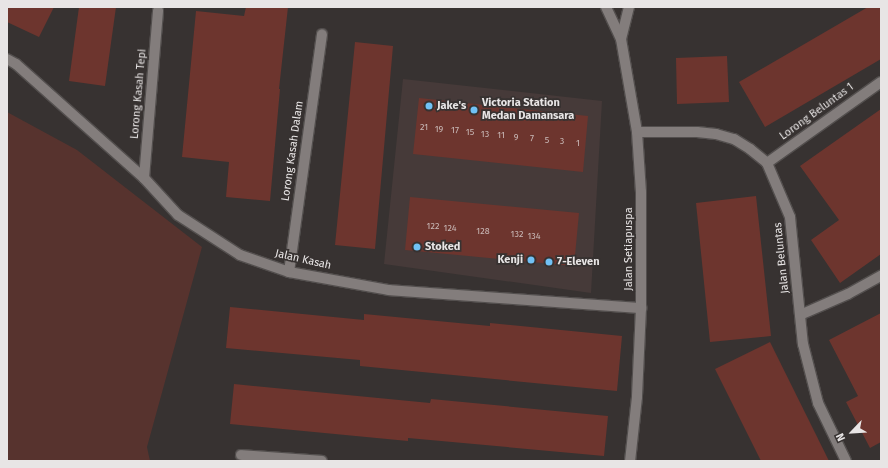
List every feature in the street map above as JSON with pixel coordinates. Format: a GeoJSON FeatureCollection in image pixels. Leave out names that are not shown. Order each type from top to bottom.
{"type":"FeatureCollection","features":[{"type":"Feature","properties":{"kind":"street","name":"Jalan Setiapuspa"},"geometry":{"type":"LineString","coordinates":[[606,7],[621,39],[637,132],[641,192],[641,308],[637,397],[630,461]]}},
{"type":"Feature","properties":{"kind":"street","name":"Jalan Setiapuspa"},"geometry":{"type":"LineString","coordinates":[[621,39],[629,7]]}},
{"type":"Feature","properties":{"kind":"street","name":"Lorong Kasah Tepi"},"geometry":{"type":"LineString","coordinates":[[144,178],[158,11]]}},
{"type":"Feature","properties":{"kind":"street","name":"Lorong Kasah Dalam"},"geometry":{"type":"LineString","coordinates":[[289,272],[322,34]]}},
{"type":"Feature","properties":{"kind":"street","name":"Jalan Kasah"},"geometry":{"type":"LineString","coordinates":[[7,59],[16,64],[144,178],[178,215],[240,255],[289,272],[389,290],[641,308]]}},
{"type":"Feature","properties":{"kind":"street","name":"Lorong Beluntas 1"},"geometry":{"type":"LineString","coordinates":[[767,163],[881,82]]}},
{"type":"Feature","properties":{"kind":"street","name":"Jalan Beluntas"},"geometry":{"type":"LineString","coordinates":[[637,132],[697,132],[716,134],[734,140],[750,149],[767,163],[790,218],[803,344],[818,403],[846,461]]}},
{"type":"Feature","properties":{"kind":"street"},"geometry":{"type":"LineString","coordinates":[[800,315],[848,294],[881,276]]}},
{"type":"Feature","properties":{"kind":"street"},"geometry":{"type":"LineString","coordinates":[[241,455],[322,461]]}},
{"type":"Feature","properties":{"kind":"shaded area"},"geometry":{"type":"Polygon","coordinates":[[[403,79],[602,101],[591,293],[384,264],[403,79]]]}},
{"type":"Feature","properties":{"kind":"shaded area"},"geometry":{"type":"Polygon","coordinates":[[[7,112],[77,150],[202,247],[147,447],[150,461],[7,461],[7,112]]]}},
{"type":"Feature","properties":{"kind":"building"},"geometry":{"type":"Polygon","coordinates":[[[7,7],[54,7],[39,37],[7,22],[7,7]]]}},
{"type":"Feature","properties":{"kind":"building"},"geometry":{"type":"Polygon","coordinates":[[[79,7],[116,7],[105,86],[69,81],[79,7]]]}},
{"type":"Feature","properties":{"kind":"building"},"geometry":{"type":"Polygon","coordinates":[[[246,7],[288,7],[279,89],[270,201],[226,197],[229,162],[182,157],[196,11],[244,16],[246,7]]]}},
{"type":"Feature","properties":{"kind":"building"},"geometry":{"type":"Polygon","coordinates":[[[868,7],[881,7],[881,59],[765,127],[739,82],[868,7]]]}},
{"type":"Feature","properties":{"kind":"building"},"geometry":{"type":"Polygon","coordinates":[[[355,42],[393,46],[375,249],[335,245],[355,42]]]}},
{"type":"Feature","properties":{"kind":"building"},"geometry":{"type":"Polygon","coordinates":[[[727,56],[729,102],[677,104],[676,58],[727,56]]]}},
{"type":"Feature","properties":{"kind":"building"},"geometry":{"type":"Polygon","coordinates":[[[419,98],[588,116],[583,172],[413,154],[419,98]]]}},
{"type":"Feature","properties":{"kind":"building"},"geometry":{"type":"Polygon","coordinates":[[[881,109],[881,254],[840,283],[811,240],[839,220],[800,166],[881,109]]]}},
{"type":"Feature","properties":{"kind":"building"},"geometry":{"type":"Polygon","coordinates":[[[756,196],[771,336],[710,342],[696,203],[756,196]]]}},
{"type":"Feature","properties":{"kind":"building"},"geometry":{"type":"Polygon","coordinates":[[[410,197],[579,213],[574,266],[405,250],[410,197]]]}},
{"type":"Feature","properties":{"kind":"building"},"geometry":{"type":"Polygon","coordinates":[[[230,307],[364,320],[364,314],[490,326],[490,323],[622,336],[617,391],[360,366],[360,360],[226,348],[230,307]]]}},
{"type":"Feature","properties":{"kind":"building"},"geometry":{"type":"Polygon","coordinates":[[[881,313],[881,442],[870,448],[846,402],[858,396],[829,340],[881,313]]]}},
{"type":"Feature","properties":{"kind":"building"},"geometry":{"type":"Polygon","coordinates":[[[770,342],[829,461],[761,461],[715,369],[770,342]]]}},
{"type":"Feature","properties":{"kind":"building"},"geometry":{"type":"Polygon","coordinates":[[[234,384],[430,403],[431,399],[608,416],[604,456],[408,438],[408,441],[230,424],[234,384]]]}},
{"type":"Feature","properties":{"kind":"place","name":"Jake's"},"geometry":{"type":"Point","coordinates":[429,106]}},
{"type":"Feature","properties":{"kind":"place","name":"Victoria Station Medan Damansara"},"geometry":{"type":"Point","coordinates":[474,110]}},
{"type":"Feature","properties":{"kind":"place","name":"Stoked"},"geometry":{"type":"Point","coordinates":[417,247]}},
{"type":"Feature","properties":{"kind":"place","name":"Kenji"},"geometry":{"type":"Point","coordinates":[531,260]}},
{"type":"Feature","properties":{"kind":"place","name":"7-Eleven"},"geometry":{"type":"Point","coordinates":[549,262]}}]}
